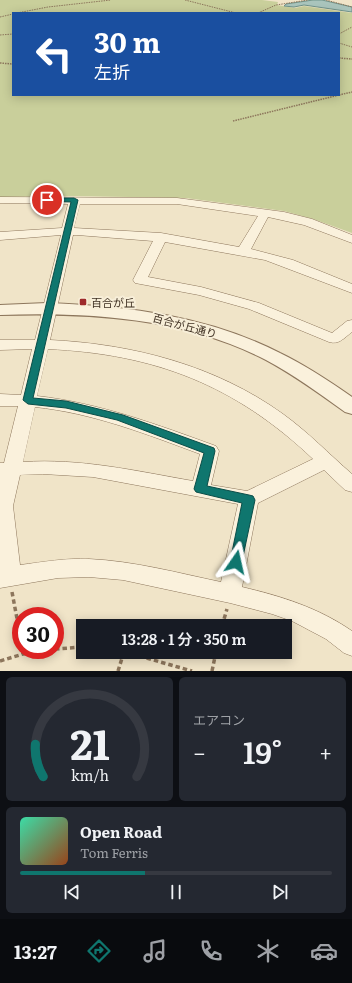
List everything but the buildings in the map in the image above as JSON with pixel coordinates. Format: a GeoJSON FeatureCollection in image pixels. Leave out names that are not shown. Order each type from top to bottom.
{"type":"FeatureCollection","features":[{"type":"Feature","properties":{"kind":"street"},"geometry":{"type":"LineString","coordinates":[[0,200],[177,201],[265,213],[308,222],[352,238]]}},
{"type":"Feature","properties":{"kind":"street"},"geometry":{"type":"LineString","coordinates":[[74,200],[28,400],[6,469],[3,506],[5,578],[58,569],[123,571],[230,593],[272,604],[300,614],[334,632],[352,644]]}},
{"type":"Feature","properties":{"kind":"street"},"geometry":{"type":"LineString","coordinates":[[243,251],[265,213]]}},
{"type":"Feature","properties":{"kind":"street"},"geometry":{"type":"LineString","coordinates":[[0,236],[31,232],[67,232],[116,233],[161,237],[243,251],[278,260],[352,289]]}},
{"type":"Feature","properties":{"kind":"street"},"geometry":{"type":"LineString","coordinates":[[161,237],[140,280],[201,291],[254,306],[334,339],[352,324]]}},
{"type":"Feature","properties":{"kind":"street","name":"百合が丘通り"},"geometry":{"type":"LineString","coordinates":[[0,310],[50,307],[111,310],[164,318],[238,340],[287,364],[314,380],[352,407]]}},
{"type":"Feature","properties":{"kind":"street"},"geometry":{"type":"LineString","coordinates":[[0,345],[41,344],[90,346],[155,359],[210,379],[240,394],[267,411],[352,485]]}},
{"type":"Feature","properties":{"kind":"street"},"geometry":{"type":"LineString","coordinates":[[0,400],[28,400],[66,404],[120,417],[210,451],[200,489]]}},
{"type":"Feature","properties":{"kind":"street"},"geometry":{"type":"LineString","coordinates":[[6,469],[43,467],[94,470],[200,489],[249,500],[325,461]]}},
{"type":"Feature","properties":{"kind":"street"},"geometry":{"type":"LineString","coordinates":[[230,593],[249,500]]}},
{"type":"Feature","properties":{"kind":"path"},"geometry":{"type":"LineString","coordinates":[[22,12],[59,5],[111,0]]}},
{"type":"Feature","properties":{"kind":"path"},"geometry":{"type":"LineString","coordinates":[[186,0],[232,12]]}},
{"type":"Feature","properties":{"kind":"path"},"geometry":{"type":"LineString","coordinates":[[260,12],[276,5],[308,0]]}},
{"type":"Feature","properties":{"kind":"path"},"geometry":{"type":"LineString","coordinates":[[326,0],[352,7]]}},
{"type":"Feature","properties":{"kind":"path"},"geometry":{"type":"LineString","coordinates":[[0,16],[12,14]]}},
{"type":"Feature","properties":{"kind":"path"},"geometry":{"type":"LineString","coordinates":[[340,33],[352,27]]}},
{"type":"Feature","properties":{"kind":"path"},"geometry":{"type":"LineString","coordinates":[[0,35],[12,34]]}},
{"type":"Feature","properties":{"kind":"path"},"geometry":{"type":"LineString","coordinates":[[340,43],[352,46]]}},
{"type":"Feature","properties":{"kind":"path"},"geometry":{"type":"LineString","coordinates":[[340,58],[352,59]]}},
{"type":"Feature","properties":{"kind":"path"},"geometry":{"type":"LineString","coordinates":[[0,63],[12,64]]}},
{"type":"Feature","properties":{"kind":"path"},"geometry":{"type":"LineString","coordinates":[[340,95],[352,92]]}},
{"type":"Feature","properties":{"kind":"path"},"geometry":{"type":"LineString","coordinates":[[233,121],[335,96]]}},
{"type":"Feature","properties":{"kind":"path"},"geometry":{"type":"LineString","coordinates":[[5,578],[12,607]]}},
{"type":"Feature","properties":{"kind":"path"},"geometry":{"type":"LineString","coordinates":[[64,648],[76,648]]}},
{"type":"Feature","properties":{"kind":"path"},"geometry":{"type":"LineString","coordinates":[[0,661],[12,656]]}},
{"type":"Feature","properties":{"kind":"path"},"geometry":{"type":"LineString","coordinates":[[118,671],[122,659]]}},
{"type":"Feature","properties":{"kind":"path"},"geometry":{"type":"LineString","coordinates":[[149,659],[192,671]]}},
{"type":"Feature","properties":{"kind":"path"},"geometry":{"type":"LineString","coordinates":[[212,671],[215,659]]}},
{"type":"Feature","properties":{"kind":"green space"},"geometry":{"type":"Polygon","coordinates":[[[0,0],[262,0],[278,2],[277,5],[295,8],[304,6],[352,13],[352,233],[313,219],[284,211],[186,198],[72,196],[0,197],[0,0]]]}},
{"type":"Feature","properties":{"kind":"water"},"geometry":{"type":"Polygon","coordinates":[[[322,0],[352,7],[352,12],[304,5],[294,7],[284,6],[286,4],[322,0]]]}},
{"type":"Feature","properties":{"kind":"place","name":"百合が丘"},"geometry":{"type":"Point","coordinates":[83,302]}},
{"type":"Feature","properties":{"kind":"route"},"geometry":{"type":"LineString","coordinates":[[47,200],[74,200],[28,400],[66,404],[120,417],[210,451],[200,489],[249,500],[236,562]]}}]}
